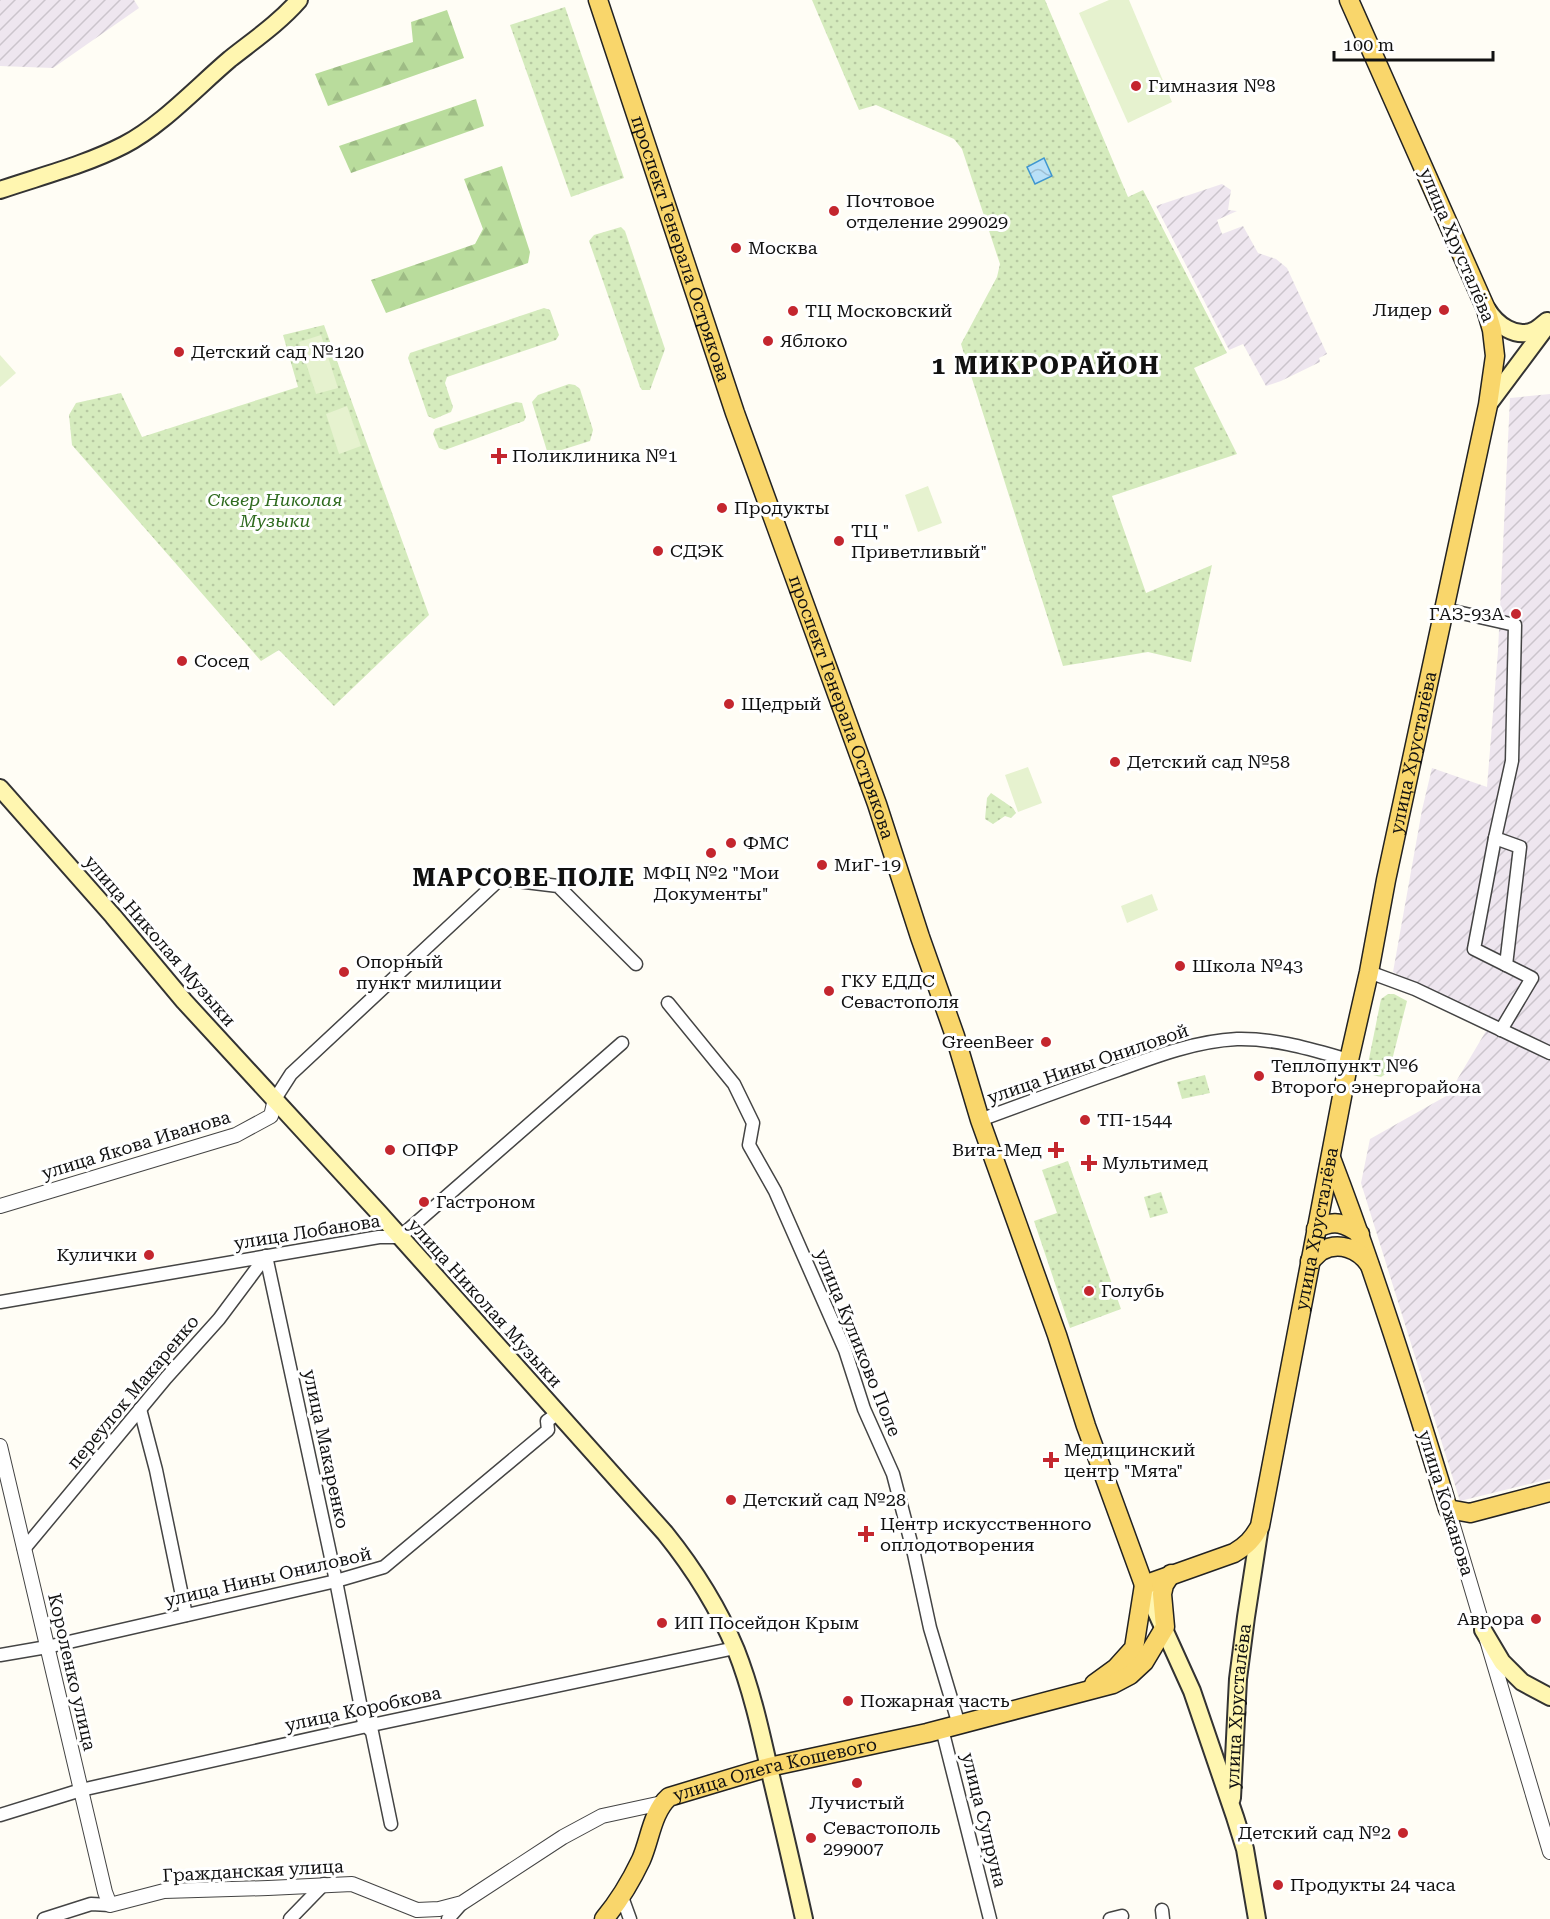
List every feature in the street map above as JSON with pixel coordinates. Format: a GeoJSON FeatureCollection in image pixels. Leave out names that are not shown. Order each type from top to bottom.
{"type":"FeatureCollection","features":[{"type":"Feature","properties":{"kind":"main road"},"geometry":{"type":"LineString","coordinates":[[0,190],[97,157],[143,134],[286,15],[299,0]]}},
{"type":"Feature","properties":{"kind":"main road","name":"проспект Генерала Острякова"},"geometry":{"type":"LineString","coordinates":[[598,0],[735,413],[877,804],[955,1036],[980,1120],[1057,1335],[1086,1426],[1144,1585]]}},
{"type":"Feature","properties":{"kind":"main road","name":"улица Хрусталёва"},"geometry":{"type":"LineString","coordinates":[[1235,1816],[1232,1797],[1238,1679],[1260,1526],[1349,1060],[1488,405],[1495,356],[1492,330],[1486,309],[1349,0]]}},
{"type":"Feature","properties":{"kind":"main road"},"geometry":{"type":"LineString","coordinates":[[1486,309],[1500,326],[1518,333],[1534,331],[1550,320]]}},
{"type":"Feature","properties":{"kind":"main road"},"geometry":{"type":"LineString","coordinates":[[1488,405],[1550,320]]}},
{"type":"Feature","properties":{"kind":"main road"},"geometry":{"type":"LineString","coordinates":[[1495,356],[1509,355],[1535,341]]}},
{"type":"Feature","properties":{"kind":"main road","name":"улица Николая Музыки"},"geometry":{"type":"LineString","coordinates":[[0,788],[184,1001],[400,1237],[686,1559],[709,1594],[735,1648],[756,1712],[804,1919]]}},
{"type":"Feature","properties":{"kind":"main road","name":"улица Кожанова"},"geometry":{"type":"LineString","coordinates":[[1331,1158],[1372,1267],[1451,1518]]}},
{"type":"Feature","properties":{"kind":"main road"},"geometry":{"type":"LineString","coordinates":[[1316,1229],[1326,1224],[1338,1223],[1360,1234]]}},
{"type":"Feature","properties":{"kind":"main road"},"geometry":{"type":"LineString","coordinates":[[1310,1261],[1321,1251],[1335,1246],[1350,1248],[1363,1255],[1372,1267]]}},
{"type":"Feature","properties":{"kind":"main road"},"geometry":{"type":"LineString","coordinates":[[1451,1518],[1550,1492]]}},
{"type":"Feature","properties":{"kind":"main road","name":"улица Хрусталёва"},"geometry":{"type":"LineString","coordinates":[[1144,1585],[1234,1553],[1254,1538],[1260,1526]]}},
{"type":"Feature","properties":{"kind":"main road"},"geometry":{"type":"LineString","coordinates":[[1165,1628],[1162,1594],[1170,1574]]}},
{"type":"Feature","properties":{"kind":"main road"},"geometry":{"type":"LineString","coordinates":[[1144,1585],[1192,1690],[1235,1816],[1245,1849],[1257,1919]]}},
{"type":"Feature","properties":{"kind":"main road"},"geometry":{"type":"LineString","coordinates":[[1144,1585],[1134,1648],[1154,1645],[1177,1656]]}},
{"type":"Feature","properties":{"kind":"main road","name":"улица Олега Кошевого"},"geometry":{"type":"LineString","coordinates":[[663,1803],[677,1793],[769,1767],[951,1727],[1113,1684],[1130,1676],[1144,1662],[1165,1628]]}},
{"type":"Feature","properties":{"kind":"main road"},"geometry":{"type":"LineString","coordinates":[[1483,1630],[1502,1662],[1522,1682],[1550,1697]]}},
{"type":"Feature","properties":{"kind":"main road","name":"улица Олега Кошевого"},"geometry":{"type":"LineString","coordinates":[[1074,1695],[1116,1668],[1134,1648]]}},
{"type":"Feature","properties":{"kind":"main road"},"geometry":{"type":"LineString","coordinates":[[604,1919],[622,1897],[642,1858],[663,1803]]}},
{"type":"Feature","properties":{"kind":"street"},"geometry":{"type":"LineString","coordinates":[[1444,609],[1515,625],[1512,761],[1474,949],[1532,978],[1501,1030]]}},
{"type":"Feature","properties":{"kind":"street"},"geometry":{"type":"LineString","coordinates":[[1495,838],[1520,847],[1506,965]]}},
{"type":"Feature","properties":{"kind":"street","name":"улица Якова Иванова"},"geometry":{"type":"LineString","coordinates":[[0,1206],[236,1135],[271,1116],[275,1099],[291,1074],[500,879],[558,886],[636,964]]}},
{"type":"Feature","properties":{"kind":"street"},"geometry":{"type":"LineString","coordinates":[[1369,972],[1415,989],[1550,1053]]}},
{"type":"Feature","properties":{"kind":"street","name":"улица Куликово Поле"},"geometry":{"type":"LineString","coordinates":[[668,1003],[734,1084],[753,1123],[749,1145],[775,1191],[845,1350],[864,1409],[893,1474],[914,1554],[951,1727]]}},
{"type":"Feature","properties":{"kind":"street","name":"улица Нины Ониловой"},"geometry":{"type":"LineString","coordinates":[[980,1120],[1160,1055],[1210,1043],[1236,1039],[1262,1040],[1349,1060]]}},
{"type":"Feature","properties":{"kind":"street","name":"улица Лобанова"},"geometry":{"type":"LineString","coordinates":[[0,1302],[379,1237],[400,1237],[622,1043]]}},
{"type":"Feature","properties":{"kind":"street","name":"переулок Макаренко"},"geometry":{"type":"LineString","coordinates":[[24,1549],[140,1409],[219,1319],[266,1256]]}},
{"type":"Feature","properties":{"kind":"street","name":"улица Макаренко"},"geometry":{"type":"LineString","coordinates":[[266,1256],[364,1723],[372,1732],[391,1824]]}},
{"type":"Feature","properties":{"kind":"street"},"geometry":{"type":"LineString","coordinates":[[140,1409],[156,1470],[186,1615]]}},
{"type":"Feature","properties":{"kind":"street","name":"улица Нины Ониловой"},"geometry":{"type":"LineString","coordinates":[[0,1655],[47,1647],[336,1581],[384,1567],[548,1430],[547,1421],[557,1414]]}},
{"type":"Feature","properties":{"kind":"street","name":"Короленко улица"},"geometry":{"type":"LineString","coordinates":[[0,1446],[105,1892],[110,1905]]}},
{"type":"Feature","properties":{"kind":"street","name":"улица Кожанова"},"geometry":{"type":"LineString","coordinates":[[1451,1518],[1550,1852]]}},
{"type":"Feature","properties":{"kind":"street","name":"улица Коробкова"},"geometry":{"type":"LineString","coordinates":[[0,1815],[81,1790],[367,1726],[735,1648]]}},
{"type":"Feature","properties":{"kind":"street","name":"улица Супруна"},"geometry":{"type":"LineString","coordinates":[[951,1727],[990,1919]]}},
{"type":"Feature","properties":{"kind":"street","name":"улица Олега Кошевого"},"geometry":{"type":"LineString","coordinates":[[462,1903],[563,1837],[602,1816],[663,1803]]}},
{"type":"Feature","properties":{"kind":"street"},"geometry":{"type":"LineString","coordinates":[[290,1919],[324,1884]]}},
{"type":"Feature","properties":{"kind":"street","name":"Гражданская улица"},"geometry":{"type":"LineString","coordinates":[[44,1919],[91,1904],[110,1905],[164,1891],[324,1884],[352,1884],[417,1910],[439,1909],[462,1903]]}},
{"type":"Feature","properties":{"kind":"street"},"geometry":{"type":"LineString","coordinates":[[622,1897],[630,1919]]}},
{"type":"Feature","properties":{"kind":"street"},"geometry":{"type":"LineString","coordinates":[[448,1919],[462,1903]]}},
{"type":"Feature","properties":{"kind":"shaded area"},"geometry":{"type":"Polygon","coordinates":[[[0,0],[134,0],[139,8],[53,68],[0,66],[0,0]]]}},
{"type":"Feature","properties":{"kind":"shaded area"},"geometry":{"type":"Polygon","coordinates":[[[1222,184],[1231,190],[1228,210],[1237,211],[1217,220],[1222,234],[1243,226],[1258,253],[1276,259],[1287,268],[1327,354],[1319,358],[1320,362],[1266,386],[1243,344],[1229,350],[1156,206],[1222,184]]]}},
{"type":"Feature","properties":{"kind":"shaded area"},"geometry":{"type":"Polygon","coordinates":[[[1550,394],[1550,1479],[1460,1501],[1361,1183],[1370,1139],[1448,1095],[1492,1021],[1393,972],[1422,810],[1432,768],[1487,787],[1498,651],[1510,398],[1550,394]]]}},
{"type":"Feature","properties":{"kind":"green space"},"geometry":{"type":"Polygon","coordinates":[[[812,0],[1045,0],[1128,197],[1143,190],[1227,353],[1194,368],[1237,454],[1112,496],[1146,593],[1212,565],[1191,662],[1148,652],[1063,666],[961,344],[997,277],[1000,264],[962,149],[954,139],[876,105],[859,110],[812,0]]]}},
{"type":"Feature","properties":{"kind":"green space"},"geometry":{"type":"Polygon","coordinates":[[[1109,0],[1129,0],[1172,102],[1128,123],[1079,13],[1109,0]]]}},
{"type":"Feature","properties":{"kind":"green space"},"geometry":{"type":"Polygon","coordinates":[[[565,7],[624,178],[571,197],[510,25],[565,7]]]}},
{"type":"Feature","properties":{"kind":"green space"},"geometry":{"type":"Polygon","coordinates":[[[447,10],[464,58],[328,106],[315,74],[413,42],[411,22],[447,10]]]}},
{"type":"Feature","properties":{"kind":"green space"},"geometry":{"type":"Polygon","coordinates":[[[476,99],[484,126],[351,173],[339,146],[476,99]]]}},
{"type":"Feature","properties":{"kind":"green space"},"geometry":{"type":"Polygon","coordinates":[[[502,166],[530,252],[528,263],[386,313],[371,280],[475,244],[483,229],[464,179],[502,166]]]}},
{"type":"Feature","properties":{"kind":"green space"},"geometry":{"type":"Polygon","coordinates":[[[621,227],[625,231],[665,349],[650,390],[642,390],[640,387],[589,241],[594,235],[621,227]]]}},
{"type":"Feature","properties":{"kind":"green space"},"geometry":{"type":"Polygon","coordinates":[[[544,308],[550,310],[559,335],[556,340],[447,377],[445,383],[453,407],[451,412],[434,419],[428,416],[408,358],[410,353],[544,308]]]}},
{"type":"Feature","properties":{"kind":"green space","name":"Сквер Николая Музыки"},"geometry":{"type":"Polygon","coordinates":[[[324,325],[429,615],[334,706],[279,650],[261,661],[72,445],[69,415],[76,403],[121,393],[142,437],[298,387],[283,335],[324,325]]]}},
{"type":"Feature","properties":{"kind":"green space"},"geometry":{"type":"Polygon","coordinates":[[[321,335],[338,388],[316,394],[299,342],[321,335]]]}},
{"type":"Feature","properties":{"kind":"green space"},"geometry":{"type":"Polygon","coordinates":[[[0,355],[16,373],[0,387],[0,355]]]}},
{"type":"Feature","properties":{"kind":"green space"},"geometry":{"type":"Polygon","coordinates":[[[569,384],[580,389],[593,430],[590,441],[552,453],[547,451],[532,402],[538,395],[569,384]]]}},
{"type":"Feature","properties":{"kind":"green space"},"geometry":{"type":"Polygon","coordinates":[[[516,402],[522,403],[526,417],[524,421],[445,450],[439,448],[433,434],[435,429],[516,402]]]}},
{"type":"Feature","properties":{"kind":"green space"},"geometry":{"type":"Polygon","coordinates":[[[347,406],[361,446],[339,454],[326,414],[347,406]]]}},
{"type":"Feature","properties":{"kind":"green space"},"geometry":{"type":"Polygon","coordinates":[[[928,486],[942,523],[918,532],[905,495],[928,486]]]}},
{"type":"Feature","properties":{"kind":"green space"},"geometry":{"type":"Polygon","coordinates":[[[1028,767],[1042,803],[1018,812],[1005,775],[1028,767]]]}},
{"type":"Feature","properties":{"kind":"green space"},"geometry":{"type":"Polygon","coordinates":[[[991,793],[1013,808],[1016,813],[1011,818],[1005,816],[993,824],[985,819],[987,798],[991,793]]]}},
{"type":"Feature","properties":{"kind":"green space"},"geometry":{"type":"Polygon","coordinates":[[[1152,894],[1158,910],[1127,923],[1121,906],[1152,894]]]}},
{"type":"Feature","properties":{"kind":"green space"},"geometry":{"type":"Polygon","coordinates":[[[1388,994],[1394,994],[1407,1001],[1389,1072],[1381,1077],[1373,1075],[1367,1069],[1381,999],[1388,994]]]}},
{"type":"Feature","properties":{"kind":"green space"},"geometry":{"type":"Polygon","coordinates":[[[1205,1075],[1210,1093],[1182,1099],[1177,1082],[1205,1075]]]}},
{"type":"Feature","properties":{"kind":"green space"},"geometry":{"type":"Polygon","coordinates":[[[1068,1161],[1121,1309],[1070,1328],[1034,1221],[1057,1213],[1042,1170],[1068,1161]]]}},
{"type":"Feature","properties":{"kind":"green space"},"geometry":{"type":"Polygon","coordinates":[[[1161,1192],[1168,1213],[1150,1218],[1144,1197],[1161,1192]]]}},
{"type":"Feature","properties":{"kind":"water"},"geometry":{"type":"Polygon","coordinates":[[[1044,158],[1052,176],[1035,184],[1027,167],[1044,158]]]}},
{"type":"Feature","properties":{"kind":"place","name":"Гимназия №8"},"geometry":{"type":"Point","coordinates":[1136,86]}},
{"type":"Feature","properties":{"kind":"place","name":"Почтовое отделение 299029"},"geometry":{"type":"Point","coordinates":[834,211]}},
{"type":"Feature","properties":{"kind":"place","name":"Москва"},"geometry":{"type":"Point","coordinates":[736,248]}},
{"type":"Feature","properties":{"kind":"place","name":"Лидер"},"geometry":{"type":"Point","coordinates":[1444,310]}},
{"type":"Feature","properties":{"kind":"place","name":"ТЦ Московский"},"geometry":{"type":"Point","coordinates":[793,311]}},
{"type":"Feature","properties":{"kind":"place","name":"Яблоко"},"geometry":{"type":"Point","coordinates":[768,341]}},
{"type":"Feature","properties":{"kind":"place","name":"Детский сад №120"},"geometry":{"type":"Point","coordinates":[179,352]}},
{"type":"Feature","properties":{"kind":"place","name":"Поликлиника №1"},"geometry":{"type":"Point","coordinates":[499,456]}},
{"type":"Feature","properties":{"kind":"place","name":"Продукты"},"geometry":{"type":"Point","coordinates":[722,508]}},
{"type":"Feature","properties":{"kind":"place","name":"ТЦ \" Приветливый\""},"geometry":{"type":"Point","coordinates":[839,541]}},
{"type":"Feature","properties":{"kind":"place","name":"СДЭК"},"geometry":{"type":"Point","coordinates":[658,551]}},
{"type":"Feature","properties":{"kind":"place","name":"ГАЗ-93А"},"geometry":{"type":"Point","coordinates":[1516,614]}},
{"type":"Feature","properties":{"kind":"place","name":"Сосед"},"geometry":{"type":"Point","coordinates":[182,661]}},
{"type":"Feature","properties":{"kind":"place","name":"Щедрый"},"geometry":{"type":"Point","coordinates":[729,704]}},
{"type":"Feature","properties":{"kind":"place","name":"Детский сад №58"},"geometry":{"type":"Point","coordinates":[1115,762]}},
{"type":"Feature","properties":{"kind":"place","name":"ФМС"},"geometry":{"type":"Point","coordinates":[731,843]}},
{"type":"Feature","properties":{"kind":"place","name":"МФЦ №2 \"Мои Документы\""},"geometry":{"type":"Point","coordinates":[711,853]}},
{"type":"Feature","properties":{"kind":"place","name":"МиГ-19"},"geometry":{"type":"Point","coordinates":[822,865]}},
{"type":"Feature","properties":{"kind":"place","name":"Школа №43"},"geometry":{"type":"Point","coordinates":[1180,966]}},
{"type":"Feature","properties":{"kind":"place","name":"Опорный пункт милиции"},"geometry":{"type":"Point","coordinates":[344,972]}},
{"type":"Feature","properties":{"kind":"place","name":"ГКУ ЕДДС Севастополя"},"geometry":{"type":"Point","coordinates":[829,991]}},
{"type":"Feature","properties":{"kind":"place","name":"GreenBeer"},"geometry":{"type":"Point","coordinates":[1046,1042]}},
{"type":"Feature","properties":{"kind":"place","name":"Теплопункт №6 Второго энергорайона"},"geometry":{"type":"Point","coordinates":[1259,1076]}},
{"type":"Feature","properties":{"kind":"place","name":"ТП-1544"},"geometry":{"type":"Point","coordinates":[1085,1120]}},
{"type":"Feature","properties":{"kind":"place","name":"ОПФР"},"geometry":{"type":"Point","coordinates":[390,1150]}},
{"type":"Feature","properties":{"kind":"place","name":"Вита-Мед"},"geometry":{"type":"Point","coordinates":[1056,1150]}},
{"type":"Feature","properties":{"kind":"place","name":"Мультимед"},"geometry":{"type":"Point","coordinates":[1089,1163]}},
{"type":"Feature","properties":{"kind":"place","name":"Гастроном"},"geometry":{"type":"Point","coordinates":[424,1202]}},
{"type":"Feature","properties":{"kind":"place","name":"Кулички"},"geometry":{"type":"Point","coordinates":[149,1255]}},
{"type":"Feature","properties":{"kind":"place","name":"Голубь"},"geometry":{"type":"Point","coordinates":[1089,1291]}},
{"type":"Feature","properties":{"kind":"place","name":"Медицинский центр \"Мята\""},"geometry":{"type":"Point","coordinates":[1051,1460]}},
{"type":"Feature","properties":{"kind":"place","name":"Детский сад №28"},"geometry":{"type":"Point","coordinates":[731,1500]}},
{"type":"Feature","properties":{"kind":"place","name":"Центр искусственного оплодотворения"},"geometry":{"type":"Point","coordinates":[866,1534]}},
{"type":"Feature","properties":{"kind":"place","name":"Аврора"},"geometry":{"type":"Point","coordinates":[1536,1619]}},
{"type":"Feature","properties":{"kind":"place","name":"ИП Посейдон Крым"},"geometry":{"type":"Point","coordinates":[662,1623]}},
{"type":"Feature","properties":{"kind":"place","name":"Пожарная часть"},"geometry":{"type":"Point","coordinates":[848,1701]}},
{"type":"Feature","properties":{"kind":"place","name":"Лучистый"},"geometry":{"type":"Point","coordinates":[857,1783]}},
{"type":"Feature","properties":{"kind":"place","name":"Детский сад №2"},"geometry":{"type":"Point","coordinates":[1403,1833]}},
{"type":"Feature","properties":{"kind":"place","name":"Севастополь 299007"},"geometry":{"type":"Point","coordinates":[811,1838]}},
{"type":"Feature","properties":{"kind":"place","name":"Продукты 24 часа"},"geometry":{"type":"Point","coordinates":[1278,1885]}},
{"type":"Feature","properties":{"kind":"district","name":"1 МИКРОРАЙОН"},"geometry":{"type":"Point","coordinates":[1046,366]}},
{"type":"Feature","properties":{"kind":"district","name":"МАРСОВЕ ПОЛЕ"},"geometry":{"type":"Point","coordinates":[524,878]}}]}
